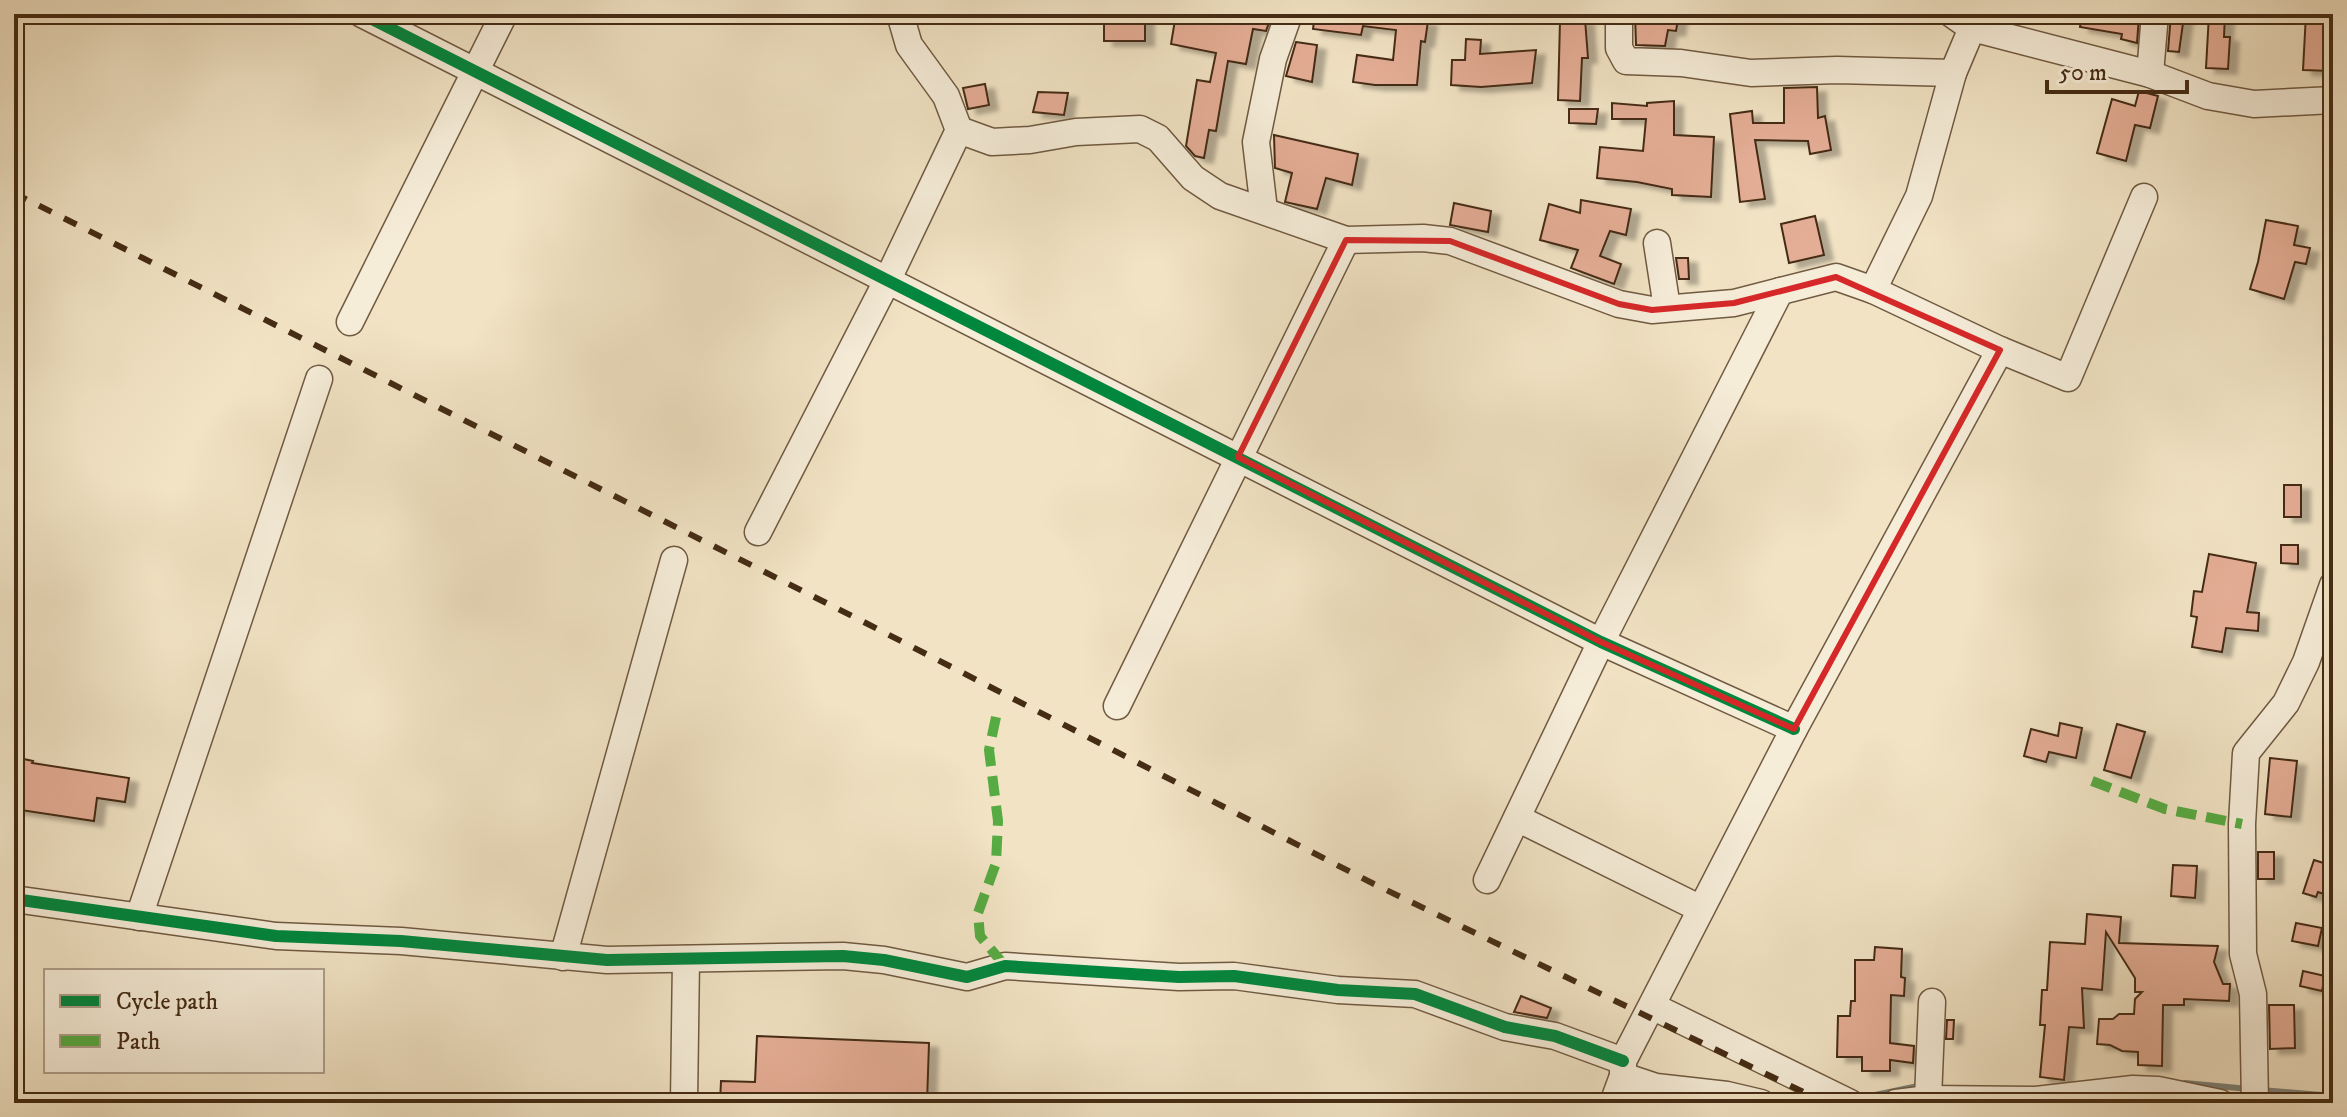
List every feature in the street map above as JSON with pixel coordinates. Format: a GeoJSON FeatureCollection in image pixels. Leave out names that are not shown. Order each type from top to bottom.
{"type":"FeatureCollection","features":[{"type":"Feature","properties":{"kind":"street"},"geometry":{"type":"LineString","coordinates":[[362,14],[1601,642],[1794,729]]}},
{"type":"Feature","properties":{"kind":"street"},"geometry":{"type":"LineString","coordinates":[[350,322],[504,14]]}},
{"type":"Feature","properties":{"kind":"street"},"geometry":{"type":"LineString","coordinates":[[758,532],[888,279],[959,130],[946,96],[909,45],[900,14]]}},
{"type":"Feature","properties":{"kind":"street"},"geometry":{"type":"LineString","coordinates":[[1264,210],[1256,142],[1273,59],[1289,14]]}},
{"type":"Feature","properties":{"kind":"street"},"geometry":{"type":"LineString","coordinates":[[1619,14],[1619,48],[1626,61],[1681,63],[1751,73],[1837,70],[1953,73]]}},
{"type":"Feature","properties":{"kind":"street"},"geometry":{"type":"LineString","coordinates":[[2150,74],[2155,14]]}},
{"type":"Feature","properties":{"kind":"street"},"geometry":{"type":"LineString","coordinates":[[1873,290],[1919,196],[1953,73],[1962,21],[2150,74],[2208,96],[2254,104],[2333,100]]}},
{"type":"Feature","properties":{"kind":"street"},"geometry":{"type":"LineString","coordinates":[[959,130],[992,142],[1030,140],[1076,132],[1140,129],[1158,138],[1193,178],[1220,196],[1346,240],[1423,238],[1450,241],[1619,304],[1652,310],[1734,303],[1836,277],[1873,290],[2000,350],[2068,378],[2144,197]]}},
{"type":"Feature","properties":{"kind":"street"},"geometry":{"type":"LineString","coordinates":[[1117,706],[1346,240]]}},
{"type":"Feature","properties":{"kind":"street"},"geometry":{"type":"LineString","coordinates":[[1657,243],[1667,308]]}},
{"type":"Feature","properties":{"kind":"street"},"geometry":{"type":"LineString","coordinates":[[1487,880],[1601,642],[1780,291]]}},
{"type":"Feature","properties":{"kind":"street"},"geometry":{"type":"LineString","coordinates":[[1613,1103],[1623,1068],[1701,909],[1794,729],[2000,350]]}},
{"type":"Feature","properties":{"kind":"street"},"geometry":{"type":"LineString","coordinates":[[139,917],[319,379]]}},
{"type":"Feature","properties":{"kind":"street"},"geometry":{"type":"LineString","coordinates":[[563,957],[674,560]]}},
{"type":"Feature","properties":{"kind":"street"},"geometry":{"type":"LineString","coordinates":[[2255,1103],[2253,994],[2243,954],[2242,824],[2246,753],[2286,703],[2306,662],[2333,585]]}},
{"type":"Feature","properties":{"kind":"street"},"geometry":{"type":"LineString","coordinates":[[1517,818],[1701,909]]}},
{"type":"Feature","properties":{"kind":"street"},"geometry":{"type":"LineString","coordinates":[[14,899],[276,936],[401,941],[607,960],[843,956],[884,960],[967,977],[1005,966],[1179,977],[1234,976],[1338,990],[1415,994],[1505,1027],[1555,1036],[1656,1087],[1727,1095],[1761,1103]]}},
{"type":"Feature","properties":{"kind":"street"},"geometry":{"type":"LineString","coordinates":[[684,1103],[686,959]]}},
{"type":"Feature","properties":{"kind":"street"},"geometry":{"type":"LineString","coordinates":[[1928,1099],[1932,1002]]}},
{"type":"Feature","properties":{"kind":"street"},"geometry":{"type":"LineString","coordinates":[[1652,1006],[1850,1103]]}},
{"type":"Feature","properties":{"kind":"street"},"geometry":{"type":"LineString","coordinates":[[1896,1103],[1928,1099],[2036,1100],[2133,1089],[2158,1090],[2184,1100],[2220,1103]]}},
{"type":"Feature","properties":{"kind":"highlighted area"},"geometry":{"type":"Polygon","coordinates":[[[1346,240],[1450,241],[1619,304],[1652,310],[1734,303],[1836,277],[2000,350],[1794,729],[1601,642],[1238,457],[1346,240]]]}},
{"type":"Feature","properties":{"kind":"building"},"geometry":{"type":"Polygon","coordinates":[[[1104,14],[1145,14],[1145,41],[1104,41],[1104,14]]]}},
{"type":"Feature","properties":{"kind":"building"},"geometry":{"type":"Polygon","coordinates":[[[1176,14],[1272,14],[1266,31],[1253,29],[1246,64],[1228,61],[1216,131],[1209,130],[1204,158],[1195,156],[1186,146],[1197,80],[1210,82],[1216,53],[1171,44],[1176,14]]]}},
{"type":"Feature","properties":{"kind":"building"},"geometry":{"type":"Polygon","coordinates":[[[1315,14],[1401,14],[1400,19],[1428,21],[1425,42],[1421,41],[1417,85],[1353,82],[1357,55],[1393,60],[1396,30],[1363,26],[1361,35],[1313,29],[1315,14]]]}},
{"type":"Feature","properties":{"kind":"building"},"geometry":{"type":"Polygon","coordinates":[[[1635,14],[1679,14],[1676,31],[1668,30],[1665,46],[1636,45],[1635,14]]]}},
{"type":"Feature","properties":{"kind":"building"},"geometry":{"type":"Polygon","coordinates":[[[2082,14],[2139,16],[2137,43],[2121,39],[2122,34],[2080,27],[2082,14]]]}},
{"type":"Feature","properties":{"kind":"building"},"geometry":{"type":"Polygon","coordinates":[[[2171,14],[2184,16],[2179,52],[2168,51],[2171,14]]]}},
{"type":"Feature","properties":{"kind":"building"},"geometry":{"type":"Polygon","coordinates":[[[2209,14],[2225,14],[2224,37],[2230,37],[2228,69],[2206,68],[2209,14]]]}},
{"type":"Feature","properties":{"kind":"building"},"geometry":{"type":"Polygon","coordinates":[[[2306,14],[2333,14],[2331,71],[2303,70],[2306,14]]]}},
{"type":"Feature","properties":{"kind":"building"},"geometry":{"type":"Polygon","coordinates":[[[1585,19],[1588,58],[1582,58],[1580,101],[1558,100],[1560,21],[1585,19]]]}},
{"type":"Feature","properties":{"kind":"building"},"geometry":{"type":"Polygon","coordinates":[[[1466,39],[1481,40],[1480,54],[1536,50],[1532,83],[1481,87],[1451,85],[1452,60],[1465,60],[1466,39]]]}},
{"type":"Feature","properties":{"kind":"building"},"geometry":{"type":"Polygon","coordinates":[[[1296,42],[1317,45],[1312,82],[1286,76],[1296,42]]]}},
{"type":"Feature","properties":{"kind":"building"},"geometry":{"type":"Polygon","coordinates":[[[985,84],[989,105],[968,109],[963,88],[985,84]]]}},
{"type":"Feature","properties":{"kind":"building"},"geometry":{"type":"Polygon","coordinates":[[[1817,87],[1818,118],[1825,116],[1831,150],[1810,154],[1808,141],[1755,140],[1765,199],[1740,202],[1730,114],[1752,111],[1753,123],[1784,123],[1784,88],[1817,87]]]}},
{"type":"Feature","properties":{"kind":"building"},"geometry":{"type":"Polygon","coordinates":[[[2139,91],[2158,96],[2150,128],[2135,125],[2126,161],[2097,153],[2112,99],[2135,106],[2139,91]]]}},
{"type":"Feature","properties":{"kind":"building"},"geometry":{"type":"Polygon","coordinates":[[[1038,92],[1068,93],[1064,115],[1033,112],[1038,92]]]}},
{"type":"Feature","properties":{"kind":"building"},"geometry":{"type":"Polygon","coordinates":[[[1674,101],[1674,135],[1714,137],[1711,197],[1672,195],[1672,189],[1597,178],[1600,147],[1643,151],[1646,119],[1612,119],[1612,103],[1647,106],[1647,103],[1674,101]]]}},
{"type":"Feature","properties":{"kind":"building"},"geometry":{"type":"Polygon","coordinates":[[[1569,109],[1598,109],[1596,124],[1569,123],[1569,109]]]}},
{"type":"Feature","properties":{"kind":"building"},"geometry":{"type":"Polygon","coordinates":[[[1274,135],[1358,154],[1352,185],[1326,178],[1317,209],[1285,202],[1292,173],[1275,168],[1274,135]]]}},
{"type":"Feature","properties":{"kind":"building"},"geometry":{"type":"Polygon","coordinates":[[[1581,200],[1631,209],[1626,235],[1610,231],[1600,256],[1621,264],[1614,284],[1571,268],[1578,250],[1540,240],[1549,204],[1580,213],[1581,200]]]}},
{"type":"Feature","properties":{"kind":"building"},"geometry":{"type":"Polygon","coordinates":[[[1454,203],[1491,211],[1488,232],[1450,225],[1454,203]]]}},
{"type":"Feature","properties":{"kind":"building"},"geometry":{"type":"Polygon","coordinates":[[[1815,216],[1824,255],[1789,263],[1781,224],[1815,216]]]}},
{"type":"Feature","properties":{"kind":"building"},"geometry":{"type":"Polygon","coordinates":[[[2266,220],[2298,226],[2294,245],[2310,248],[2306,264],[2295,262],[2284,299],[2250,289],[2266,220]]]}},
{"type":"Feature","properties":{"kind":"building"},"geometry":{"type":"Polygon","coordinates":[[[1676,258],[1688,258],[1689,279],[1679,279],[1676,258]]]}},
{"type":"Feature","properties":{"kind":"building"},"geometry":{"type":"Polygon","coordinates":[[[2284,485],[2301,485],[2301,517],[2284,517],[2284,485]]]}},
{"type":"Feature","properties":{"kind":"building"},"geometry":{"type":"Polygon","coordinates":[[[2281,545],[2298,545],[2298,564],[2281,563],[2281,545]]]}},
{"type":"Feature","properties":{"kind":"building"},"geometry":{"type":"Polygon","coordinates":[[[2209,554],[2256,563],[2247,612],[2259,613],[2258,631],[2226,628],[2222,652],[2192,647],[2197,617],[2191,616],[2194,591],[2202,592],[2209,554]]]}},
{"type":"Feature","properties":{"kind":"building"},"geometry":{"type":"Polygon","coordinates":[[[2060,723],[2082,728],[2076,758],[2049,752],[2046,762],[2024,756],[2031,729],[2058,736],[2060,723]]]}},
{"type":"Feature","properties":{"kind":"building"},"geometry":{"type":"Polygon","coordinates":[[[2117,724],[2145,732],[2131,778],[2104,770],[2117,724]]]}},
{"type":"Feature","properties":{"kind":"building"},"geometry":{"type":"Polygon","coordinates":[[[14,757],[32,763],[129,778],[125,802],[97,798],[94,821],[14,809],[14,757]]]}},
{"type":"Feature","properties":{"kind":"building"},"geometry":{"type":"Polygon","coordinates":[[[2270,758],[2297,761],[2291,817],[2265,814],[2270,758]]]}},
{"type":"Feature","properties":{"kind":"building"},"geometry":{"type":"Polygon","coordinates":[[[2258,852],[2274,852],[2274,879],[2258,879],[2258,852]]]}},
{"type":"Feature","properties":{"kind":"building"},"geometry":{"type":"Polygon","coordinates":[[[2314,860],[2333,866],[2333,897],[2318,892],[2316,897],[2303,893],[2314,860]]]}},
{"type":"Feature","properties":{"kind":"building"},"geometry":{"type":"Polygon","coordinates":[[[2173,865],[2197,866],[2195,898],[2171,896],[2173,865]]]}},
{"type":"Feature","properties":{"kind":"building"},"geometry":{"type":"Polygon","coordinates":[[[2087,914],[2121,917],[2119,943],[2218,946],[2214,962],[2223,984],[2230,984],[2229,1001],[2184,999],[2184,1005],[2163,1005],[2162,1066],[2138,1065],[2138,1052],[2097,1044],[2099,1019],[2134,1014],[2135,999],[2142,992],[2135,992],[2135,978],[2106,932],[2102,990],[2082,988],[2084,1028],[2069,1027],[2064,1080],[2040,1077],[2045,1025],[2040,1025],[2042,990],[2047,990],[2050,942],[2085,944],[2087,914]]]}},
{"type":"Feature","properties":{"kind":"building"},"geometry":{"type":"Polygon","coordinates":[[[2296,923],[2322,928],[2318,946],[2292,941],[2296,923]]]}},
{"type":"Feature","properties":{"kind":"building"},"geometry":{"type":"Polygon","coordinates":[[[1875,947],[1902,949],[1904,996],[1891,995],[1890,1043],[1914,1046],[1913,1063],[1890,1060],[1890,1071],[1862,1071],[1862,1057],[1837,1057],[1838,1016],[1850,1016],[1851,1001],[1855,1001],[1855,960],[1874,960],[1875,947]]]}},
{"type":"Feature","properties":{"kind":"building"},"geometry":{"type":"Polygon","coordinates":[[[2303,971],[2325,976],[2322,991],[2300,986],[2303,971]]]}},
{"type":"Feature","properties":{"kind":"building"},"geometry":{"type":"Polygon","coordinates":[[[1521,996],[1551,1008],[1547,1018],[1514,1012],[1521,996]]]}},
{"type":"Feature","properties":{"kind":"building"},"geometry":{"type":"Polygon","coordinates":[[[2269,1005],[2294,1005],[2295,1048],[2270,1049],[2269,1005]]]}},
{"type":"Feature","properties":{"kind":"building"},"geometry":{"type":"Polygon","coordinates":[[[1947,1020],[1954,1020],[1953,1039],[1946,1039],[1947,1020]]]}},
{"type":"Feature","properties":{"kind":"building"},"geometry":{"type":"Polygon","coordinates":[[[757,1036],[929,1043],[927,1103],[720,1103],[721,1081],[755,1082],[757,1036]]]}},
{"type":"Feature","properties":{"kind":"waterway"},"geometry":{"type":"LineString","coordinates":[[2185,1083],[2249,1089]]}},
{"type":"Feature","properties":{"kind":"waterway"},"geometry":{"type":"LineString","coordinates":[[1856,1099],[1923,1085]]}},
{"type":"Feature","properties":{"kind":"waterway"},"geometry":{"type":"LineString","coordinates":[[2261,1090],[2333,1096]]}},
{"type":"Feature","properties":{"kind":"railway"},"geometry":{"type":"LineString","coordinates":[[14,193],[858,619],[1374,884],[1826,1103]]}},
{"type":"Feature","properties":{"kind":"marked path"},"geometry":{"type":"LineString","coordinates":[[996,717],[989,750],[998,821],[996,863],[978,913],[980,936],[1005,966]]}},
{"type":"Feature","properties":{"kind":"marked path"},"geometry":{"type":"LineString","coordinates":[[2092,781],[2165,809],[2242,824]]}},
{"type":"Feature","properties":{"kind":"cycle path"},"geometry":{"type":"LineString","coordinates":[[362,14],[1601,642],[1794,729]]}},
{"type":"Feature","properties":{"kind":"cycle path"},"geometry":{"type":"LineString","coordinates":[[14,899],[276,936],[401,941],[607,960],[843,956],[884,960],[967,977],[1005,966],[1179,977],[1234,976],[1338,990],[1415,994],[1505,1027],[1555,1036],[1623,1061]]}}]}
